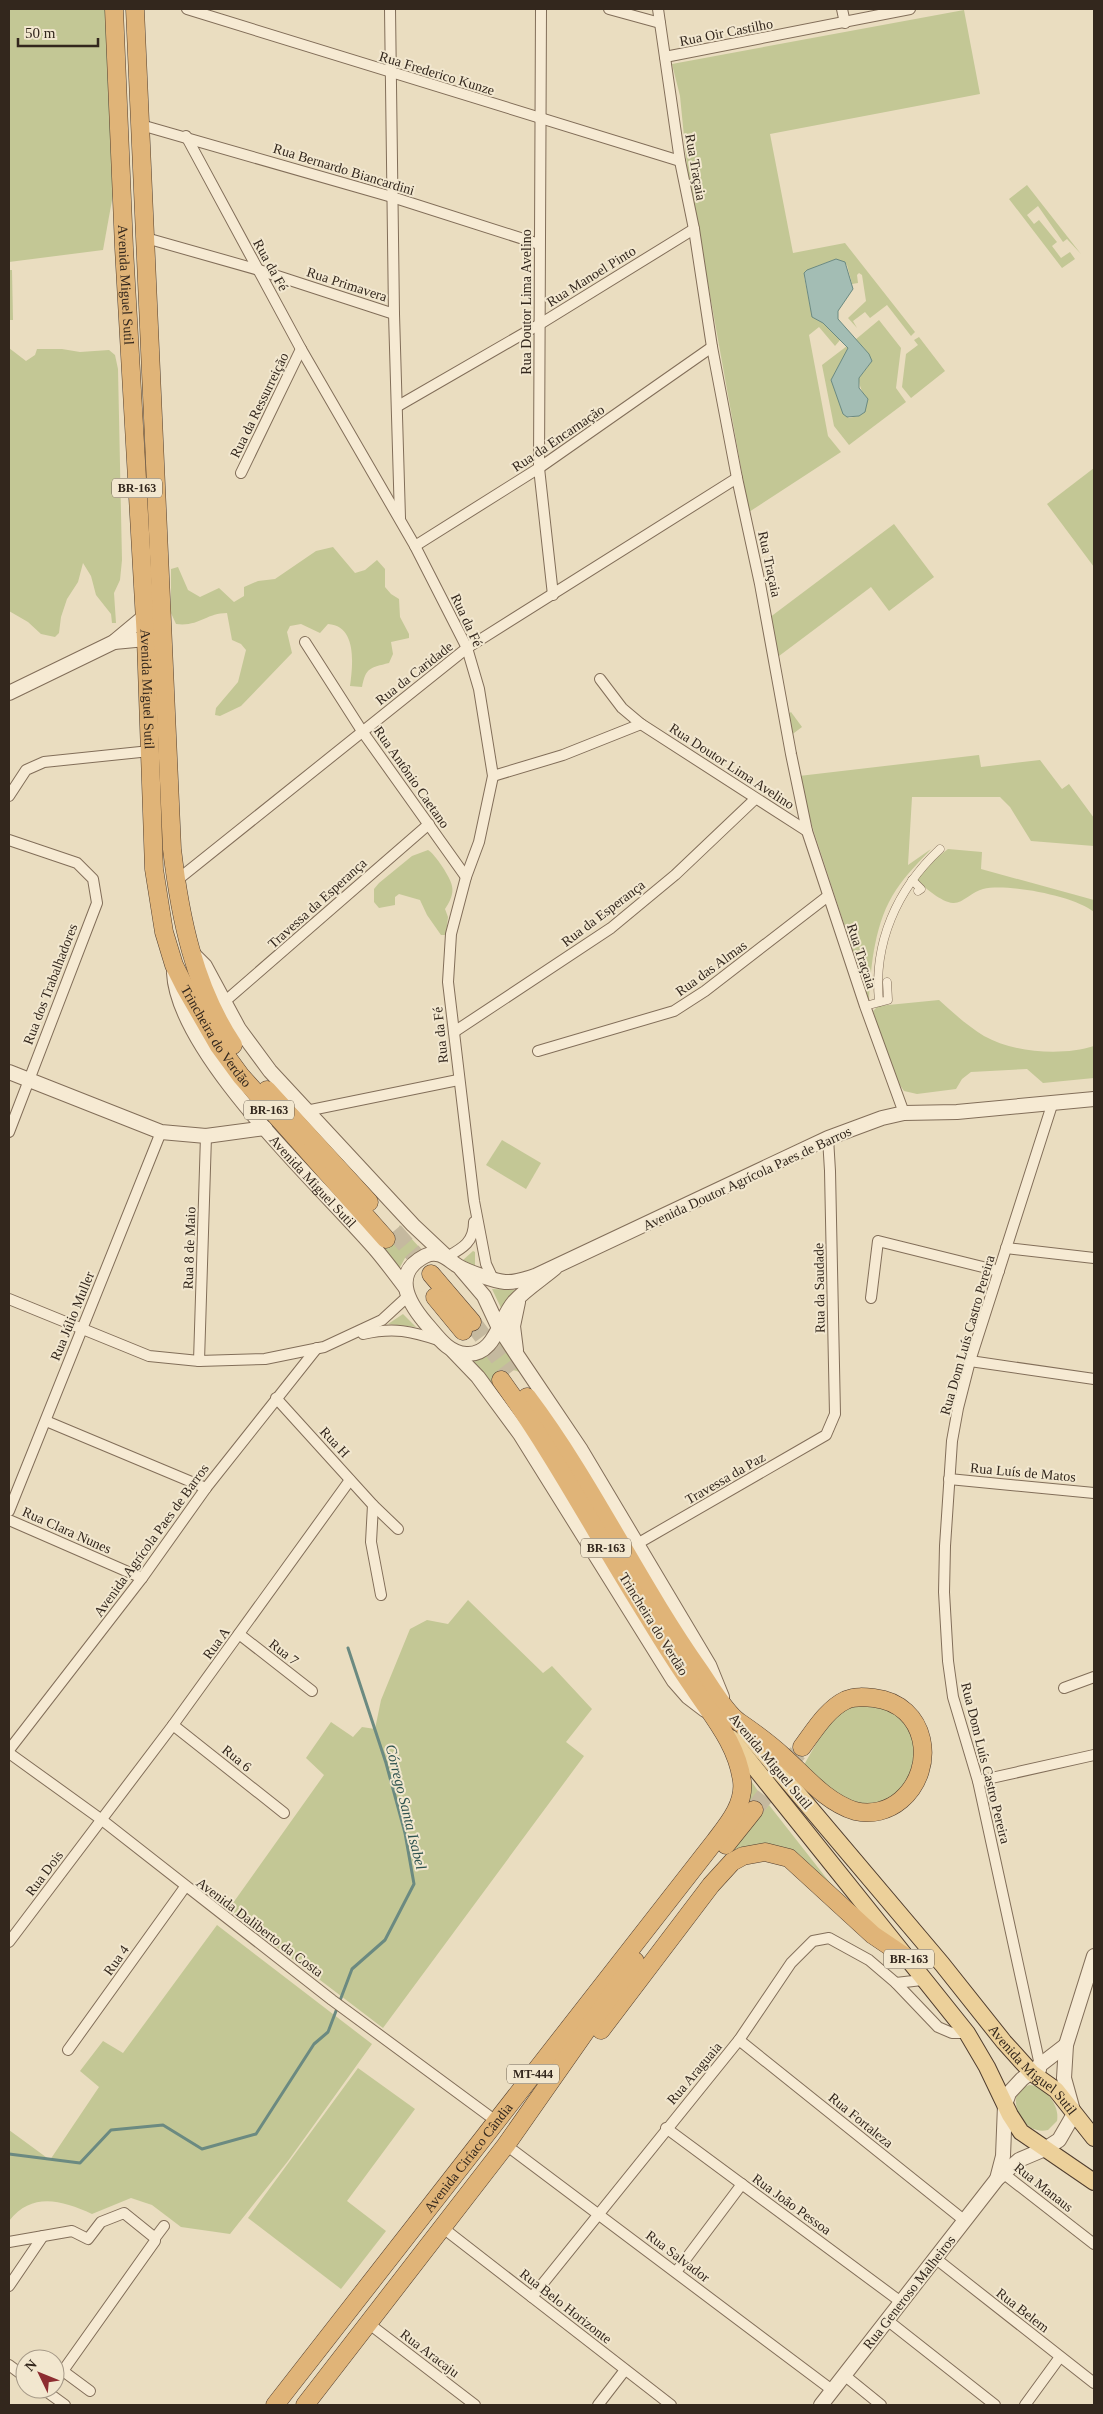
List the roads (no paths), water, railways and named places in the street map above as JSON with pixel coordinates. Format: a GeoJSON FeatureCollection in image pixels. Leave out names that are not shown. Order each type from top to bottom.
{"type":"FeatureCollection","features":[{"type":"Feature","properties":{"kind":"highway","name":"Avenida Miguel Sutil"},"geometry":{"type":"LineString","coordinates":[[114,9],[124,248],[146,639],[154,869],[164,932],[174,965]]}},
{"type":"Feature","properties":{"kind":"highway","name":"Avenida Miguel Sutil"},"geometry":{"type":"LineString","coordinates":[[135,9],[172,849],[176,881],[192,953]]}},
{"type":"Feature","properties":{"kind":"highway","name":"Trincheira do Verdão"},"geometry":{"type":"LineString","coordinates":[[174,965],[214,1038],[241,1076],[390,1235],[249,1068],[227,1035],[211,1004],[192,953]]}},
{"type":"Feature","properties":{"kind":"highway"},"geometry":{"type":"LineString","coordinates":[[427,1278],[468,1327]]}},
{"type":"Feature","properties":{"kind":"highway","name":"Trincheira do Verdão"},"geometry":{"type":"LineString","coordinates":[[505,1377],[554,1433],[724,1718]]}},
{"type":"Feature","properties":{"kind":"highway"},"geometry":{"type":"LineString","coordinates":[[724,1718],[757,1734],[832,1800],[857,1811],[872,1813],[886,1810],[897,1803],[910,1792],[918,1779],[924,1755],[924,1745],[918,1728],[902,1709],[891,1702],[865,1697],[848,1699],[838,1705],[828,1714],[802,1747]]}},
{"type":"Feature","properties":{"kind":"highway","name":"Avenida Ciríaco Cândia"},"geometry":{"type":"LineString","coordinates":[[275,2405],[715,1842],[736,1812],[742,1794],[742,1783],[740,1770],[724,1718]]}},
{"type":"Feature","properties":{"kind":"highway"},"geometry":{"type":"LineString","coordinates":[[520,2125],[636,1959],[754,1810]]}},
{"type":"Feature","properties":{"kind":"highway","name":"MT-444"},"geometry":{"type":"LineString","coordinates":[[520,2125],[569,2070],[711,1884],[732,1862],[744,1856],[765,1852],[789,1858],[873,1935],[910,1960]]}},
{"type":"Feature","properties":{"kind":"highway","name":"Avenida Ciríaco Cândia"},"geometry":{"type":"LineString","coordinates":[[305,2405],[444,2228],[520,2125]]}},
{"type":"Feature","properties":{"kind":"main road","name":"Avenida Miguel Sutil"},"geometry":{"type":"LineString","coordinates":[[724,1718],[910,1960],[922,1980],[967,2033],[987,2067],[1004,2105],[1021,2132],[1094,2182]]}},
{"type":"Feature","properties":{"kind":"main road","name":"Avenida Miguel Sutil"},"geometry":{"type":"LineString","coordinates":[[724,1718],[942,1964],[1004,2042],[1056,2090],[1094,2138]]}},
{"type":"Feature","properties":{"kind":"street","name":"Rua Frederico Kunze"},"geometry":{"type":"LineString","coordinates":[[187,9],[680,161]]}},
{"type":"Feature","properties":{"kind":"street"},"geometry":{"type":"LineString","coordinates":[[390,9],[394,314],[400,519]]}},
{"type":"Feature","properties":{"kind":"street","name":"Rua Doutor Lima Avelino"},"geometry":{"type":"LineString","coordinates":[[541,9],[539,468],[553,595]]}},
{"type":"Feature","properties":{"kind":"street"},"geometry":{"type":"LineString","coordinates":[[609,9],[660,23]]}},
{"type":"Feature","properties":{"kind":"street","name":"Rua Traçaia"},"geometry":{"type":"LineString","coordinates":[[658,9],[680,161],[694,230],[712,347],[737,478],[763,598],[807,831],[865,1006],[904,1113]]}},
{"type":"Feature","properties":{"kind":"street"},"geometry":{"type":"LineString","coordinates":[[842,9],[845,23]]}},
{"type":"Feature","properties":{"kind":"street","name":"Rua Oir Castilho"},"geometry":{"type":"LineString","coordinates":[[665,57],[910,9]]}},
{"type":"Feature","properties":{"kind":"street","name":"Rua Bernardo Biancardini"},"geometry":{"type":"LineString","coordinates":[[141,125],[186,136],[392,197],[539,244]]}},
{"type":"Feature","properties":{"kind":"street","name":"Rua da Fé"},"geometry":{"type":"LineString","coordinates":[[186,136],[301,349],[415,546],[467,648],[478,689],[493,776],[479,842],[466,877],[451,934],[448,982],[458,1080],[474,1201],[486,1264],[493,1279]]}},
{"type":"Feature","properties":{"kind":"street","name":"Rua Manoel Pinto"},"geometry":{"type":"LineString","coordinates":[[398,406],[540,324],[694,230]]}},
{"type":"Feature","properties":{"kind":"street","name":"Rua Primavera"},"geometry":{"type":"LineString","coordinates":[[146,238],[259,270],[394,314]]}},
{"type":"Feature","properties":{"kind":"street","name":"Rua da Encarnação"},"geometry":{"type":"LineString","coordinates":[[415,546],[539,468],[712,347]]}},
{"type":"Feature","properties":{"kind":"street","name":"Rua da Ressurreição"},"geometry":{"type":"LineString","coordinates":[[242,473],[301,349]]}},
{"type":"Feature","properties":{"kind":"street","name":"Rua da Caridade"},"geometry":{"type":"LineString","coordinates":[[176,881],[467,648],[737,478]]}},
{"type":"Feature","properties":{"kind":"street"},"geometry":{"type":"LineString","coordinates":[[9,693],[114,642],[144,617]]}},
{"type":"Feature","properties":{"kind":"street"},"geometry":{"type":"LineString","coordinates":[[114,642],[146,639]]}},
{"type":"Feature","properties":{"kind":"street","name":"Rua Antônio Caetano"},"geometry":{"type":"LineString","coordinates":[[305,642],[362,731],[466,877]]}},
{"type":"Feature","properties":{"kind":"street","name":"Rua Doutor Lima Avelino"},"geometry":{"type":"LineString","coordinates":[[600,679],[622,708],[641,724],[807,831]]}},
{"type":"Feature","properties":{"kind":"street"},"geometry":{"type":"LineString","coordinates":[[493,776],[562,755],[641,724]]}},
{"type":"Feature","properties":{"kind":"street"},"geometry":{"type":"LineString","coordinates":[[9,796],[26,770],[44,762],[150,751]]}},
{"type":"Feature","properties":{"kind":"street","name":"Rua da Esperança"},"geometry":{"type":"LineString","coordinates":[[454,1032],[611,928],[675,875],[755,799]]}},
{"type":"Feature","properties":{"kind":"street","name":"Travessa da Esperança"},"geometry":{"type":"LineString","coordinates":[[223,1003],[429,824]]}},
{"type":"Feature","properties":{"kind":"street","name":"Rua dos Trabalhadores"},"geometry":{"type":"LineString","coordinates":[[9,840],[77,863],[93,879],[97,903],[9,1132]]}},
{"type":"Feature","properties":{"kind":"street"},"geometry":{"type":"LineString","coordinates":[[879,1002],[877,979],[879,960],[895,907],[912,880],[940,849]]}},
{"type":"Feature","properties":{"kind":"street"},"geometry":{"type":"LineString","coordinates":[[912,880],[921,889],[918,891]]}},
{"type":"Feature","properties":{"kind":"street","name":"Rua das Almas"},"geometry":{"type":"LineString","coordinates":[[538,1051],[674,1011],[705,991],[828,896]]}},
{"type":"Feature","properties":{"kind":"street","name":"Avenida Miguel Sutil"},"geometry":{"type":"LineString","coordinates":[[192,953],[205,966],[223,1003],[258,1056],[306,1111],[414,1225],[447,1257]]}},
{"type":"Feature","properties":{"kind":"street","name":"Avenida Miguel Sutil"},"geometry":{"type":"LineString","coordinates":[[174,965],[175,984],[191,1025],[207,1053],[264,1128],[378,1252],[406,1292],[418,1315],[441,1341]]}},
{"type":"Feature","properties":{"kind":"street"},"geometry":{"type":"LineString","coordinates":[[865,1006],[888,1000],[887,982]]}},
{"type":"Feature","properties":{"kind":"street"},"geometry":{"type":"LineString","coordinates":[[9,1072],[161,1132],[206,1136],[264,1128]]}},
{"type":"Feature","properties":{"kind":"street"},"geometry":{"type":"LineString","coordinates":[[306,1111],[458,1080]]}},
{"type":"Feature","properties":{"kind":"street","name":"Avenida Doutor Agrícola Paes de Barros"},"geometry":{"type":"LineString","coordinates":[[447,1257],[459,1266],[493,1279],[505,1282],[518,1281],[555,1268],[849,1129],[904,1113],[950,1113],[1052,1105],[1094,1099]]}},
{"type":"Feature","properties":{"kind":"street","name":"Rua Dom Luís Castro Pereira"},"geometry":{"type":"LineString","coordinates":[[1038,2073],[978,1781],[953,1697],[948,1661],[944,1592],[949,1479],[956,1416],[970,1361],[1052,1105]]}},
{"type":"Feature","properties":{"kind":"street"},"geometry":{"type":"LineString","coordinates":[[243,1131],[252,1113]]}},
{"type":"Feature","properties":{"kind":"street","name":"Rua Júlio Muller"},"geometry":{"type":"LineString","coordinates":[[9,1511],[161,1132]]}},
{"type":"Feature","properties":{"kind":"street","name":"Rua 8 de Maio"},"geometry":{"type":"LineString","coordinates":[[200,1361],[206,1136]]}},
{"type":"Feature","properties":{"kind":"street","name":"Rua da Saudade"},"geometry":{"type":"LineString","coordinates":[[826,1435],[835,1414],[828,1138]]}},
{"type":"Feature","properties":{"kind":"street","name":"Rua da Fé"},"geometry":{"type":"LineString","coordinates":[[447,1257],[466,1246],[472,1240],[474,1201]]}},
{"type":"Feature","properties":{"kind":"street"},"geometry":{"type":"LineString","coordinates":[[871,1298],[878,1241],[999,1271]]}},
{"type":"Feature","properties":{"kind":"street"},"geometry":{"type":"LineString","coordinates":[[1006,1248],[1094,1258]]}},
{"type":"Feature","properties":{"kind":"street"},"geometry":{"type":"LineString","coordinates":[[9,1299],[148,1356],[200,1361],[265,1359],[316,1348],[345,1338],[382,1320],[406,1292],[408,1274],[421,1258],[431,1254],[447,1257]]}},
{"type":"Feature","properties":{"kind":"street","name":"Avenida Miguel Sutil"},"geometry":{"type":"LineString","coordinates":[[459,1266],[484,1296],[498,1326],[581,1450],[638,1544],[712,1672],[719,1687],[724,1718]]}},
{"type":"Feature","properties":{"kind":"street","name":"Avenida Doutor Agrícola Paes de Barros"},"geometry":{"type":"LineString","coordinates":[[453,1350],[467,1354],[482,1351],[491,1342],[507,1310],[520,1296],[555,1268]]}},
{"type":"Feature","properties":{"kind":"street"},"geometry":{"type":"LineString","coordinates":[[517,1355],[513,1326],[520,1296]]}},
{"type":"Feature","properties":{"kind":"street"},"geometry":{"type":"LineString","coordinates":[[345,1338],[384,1330],[410,1331],[441,1341],[453,1350]]}},
{"type":"Feature","properties":{"kind":"street","name":"Avenida Agrícola Paes de Barros"},"geometry":{"type":"LineString","coordinates":[[9,1752],[142,1578],[206,1488],[316,1348]]}},
{"type":"Feature","properties":{"kind":"street","name":"Avenida Miguel Sutil"},"geometry":{"type":"LineString","coordinates":[[453,1350],[478,1377],[524,1441],[674,1681],[688,1697],[724,1718]]}},
{"type":"Feature","properties":{"kind":"street"},"geometry":{"type":"LineString","coordinates":[[970,1361],[1094,1379]]}},
{"type":"Feature","properties":{"kind":"street","name":"Rua H"},"geometry":{"type":"LineString","coordinates":[[276,1398],[373,1505],[398,1529]]}},
{"type":"Feature","properties":{"kind":"street"},"geometry":{"type":"LineString","coordinates":[[46,1421],[206,1488]]}},
{"type":"Feature","properties":{"kind":"street","name":"Travessa da Paz"},"geometry":{"type":"LineString","coordinates":[[638,1544],[826,1435]]}},
{"type":"Feature","properties":{"kind":"street","name":"Rua Luís de Matos"},"geometry":{"type":"LineString","coordinates":[[949,1479],[1094,1493]]}},
{"type":"Feature","properties":{"kind":"street","name":"Rua A"},"geometry":{"type":"LineString","coordinates":[[102,1820],[174,1725],[350,1480]]}},
{"type":"Feature","properties":{"kind":"street"},"geometry":{"type":"LineString","coordinates":[[373,1505],[371,1542],[381,1595]]}},
{"type":"Feature","properties":{"kind":"street","name":"Rua Clara Nunes"},"geometry":{"type":"LineString","coordinates":[[9,1520],[142,1578]]}},
{"type":"Feature","properties":{"kind":"street","name":"Rua 7"},"geometry":{"type":"LineString","coordinates":[[239,1634],[312,1691]]}},
{"type":"Feature","properties":{"kind":"street"},"geometry":{"type":"LineString","coordinates":[[1064,1688],[1094,1677]]}},
{"type":"Feature","properties":{"kind":"street","name":"Rua 6"},"geometry":{"type":"LineString","coordinates":[[174,1725],[284,1813]]}},
{"type":"Feature","properties":{"kind":"street","name":"Avenida Daliberto da Costa"},"geometry":{"type":"LineString","coordinates":[[9,1752],[102,1820],[185,1887],[332,2000],[496,2121]]}},
{"type":"Feature","properties":{"kind":"street"},"geometry":{"type":"LineString","coordinates":[[978,1781],[1094,1755]]}},
{"type":"Feature","properties":{"kind":"street","name":"Rua Dois"},"geometry":{"type":"LineString","coordinates":[[9,1942],[102,1820]]}},
{"type":"Feature","properties":{"kind":"street","name":"Rua 4"},"geometry":{"type":"LineString","coordinates":[[68,2050],[185,1887]]}},
{"type":"Feature","properties":{"kind":"street","name":"Rua Araguaia"},"geometry":{"type":"LineString","coordinates":[[532,2297],[599,2215],[666,2128],[739,2040],[791,1963],[813,1941],[829,1938],[869,1960],[896,1982],[938,2027],[952,2033],[967,2033]]}},
{"type":"Feature","properties":{"kind":"street"},"geometry":{"type":"LineString","coordinates":[[1000,2174],[1019,2160],[1045,2149],[1058,2140],[1074,2114],[1064,2078],[1066,2045],[1094,1956]]}},
{"type":"Feature","properties":{"kind":"street"},"geometry":{"type":"LineString","coordinates":[[896,1982],[922,1980]]}},
{"type":"Feature","properties":{"kind":"street","name":"Rua Fortaleza"},"geometry":{"type":"LineString","coordinates":[[739,2040],[965,2220]]}},
{"type":"Feature","properties":{"kind":"street"},"geometry":{"type":"LineString","coordinates":[[1000,2174],[1005,2140],[1004,2105],[1015,2086],[1038,2073],[1066,2045]]}},
{"type":"Feature","properties":{"kind":"street","name":"Rua João Pessoa"},"geometry":{"type":"LineString","coordinates":[[666,2128],[901,2302]]}},
{"type":"Feature","properties":{"kind":"street","name":"Rua Salvador"},"geometry":{"type":"LineString","coordinates":[[506,2145],[832,2390]]}},
{"type":"Feature","properties":{"kind":"street","name":"Rua Generoso Malheiros"},"geometry":{"type":"LineString","coordinates":[[821,2405],[1000,2174]]}},
{"type":"Feature","properties":{"kind":"street","name":"Rua Manaus"},"geometry":{"type":"LineString","coordinates":[[1000,2174],[1094,2244]]}},
{"type":"Feature","properties":{"kind":"street"},"geometry":{"type":"LineString","coordinates":[[676,2272],[742,2184]]}},
{"type":"Feature","properties":{"kind":"street"},"geometry":{"type":"LineString","coordinates":[[9,2242],[72,2231],[88,2239],[101,2222],[124,2213],[155,2238]]}},
{"type":"Feature","properties":{"kind":"street"},"geometry":{"type":"LineString","coordinates":[[65,2368],[164,2226]]}},
{"type":"Feature","properties":{"kind":"street","name":"Rua Belo Horizonte"},"geometry":{"type":"LineString","coordinates":[[444,2228],[671,2405]]}},
{"type":"Feature","properties":{"kind":"street"},"geometry":{"type":"LineString","coordinates":[[9,2286],[44,2236]]}},
{"type":"Feature","properties":{"kind":"street","name":"Rua Belem"},"geometry":{"type":"LineString","coordinates":[[935,2258],[1094,2383]]}},
{"type":"Feature","properties":{"kind":"street"},"geometry":{"type":"LineString","coordinates":[[887,2320],[995,2405]]}},
{"type":"Feature","properties":{"kind":"street","name":"Rua Aracaju"},"geometry":{"type":"LineString","coordinates":[[368,2323],[462,2401],[475,2405]]}},
{"type":"Feature","properties":{"kind":"street"},"geometry":{"type":"LineString","coordinates":[[1024,2405],[1060,2357]]}},
{"type":"Feature","properties":{"kind":"street"},"geometry":{"type":"LineString","coordinates":[[598,2405],[625,2370]]}},
{"type":"Feature","properties":{"kind":"street"},"geometry":{"type":"LineString","coordinates":[[65,2372],[90,2391]]}},
{"type":"Feature","properties":{"kind":"street"},"geometry":{"type":"LineString","coordinates":[[844,2375],[881,2405]]}},
{"type":"Feature","properties":{"kind":"water"},"geometry":{"type":"Polygon","coordinates":[[[836,259],[845,262],[853,289],[838,311],[838,319],[869,354],[872,361],[859,378],[859,388],[868,399],[865,412],[859,416],[847,417],[843,414],[831,380],[848,348],[823,323],[812,317],[804,273],[807,270],[836,259]]]}},
{"type":"Feature","properties":{"kind":"waterway","name":"Córrego Santa Isabel"},"geometry":{"type":"LineString","coordinates":[[9,2154],[80,2163],[111,2130],[163,2125],[202,2149],[256,2134],[314,2044],[328,2032],[352,1969],[385,1940],[414,1884],[405,1833],[386,1763],[348,1648]]}},
{"type":"Feature","properties":{"kind":"tunnel"},"geometry":{"type":"LineString","coordinates":[[394,1231],[431,1274]]}},
{"type":"Feature","properties":{"kind":"tunnel"},"geometry":{"type":"LineString","coordinates":[[472,1322],[510,1373]]}},
{"type":"Feature","properties":{"kind":"tunnel"},"geometry":{"type":"LineString","coordinates":[[754,1810],[802,1747]]}}]}
